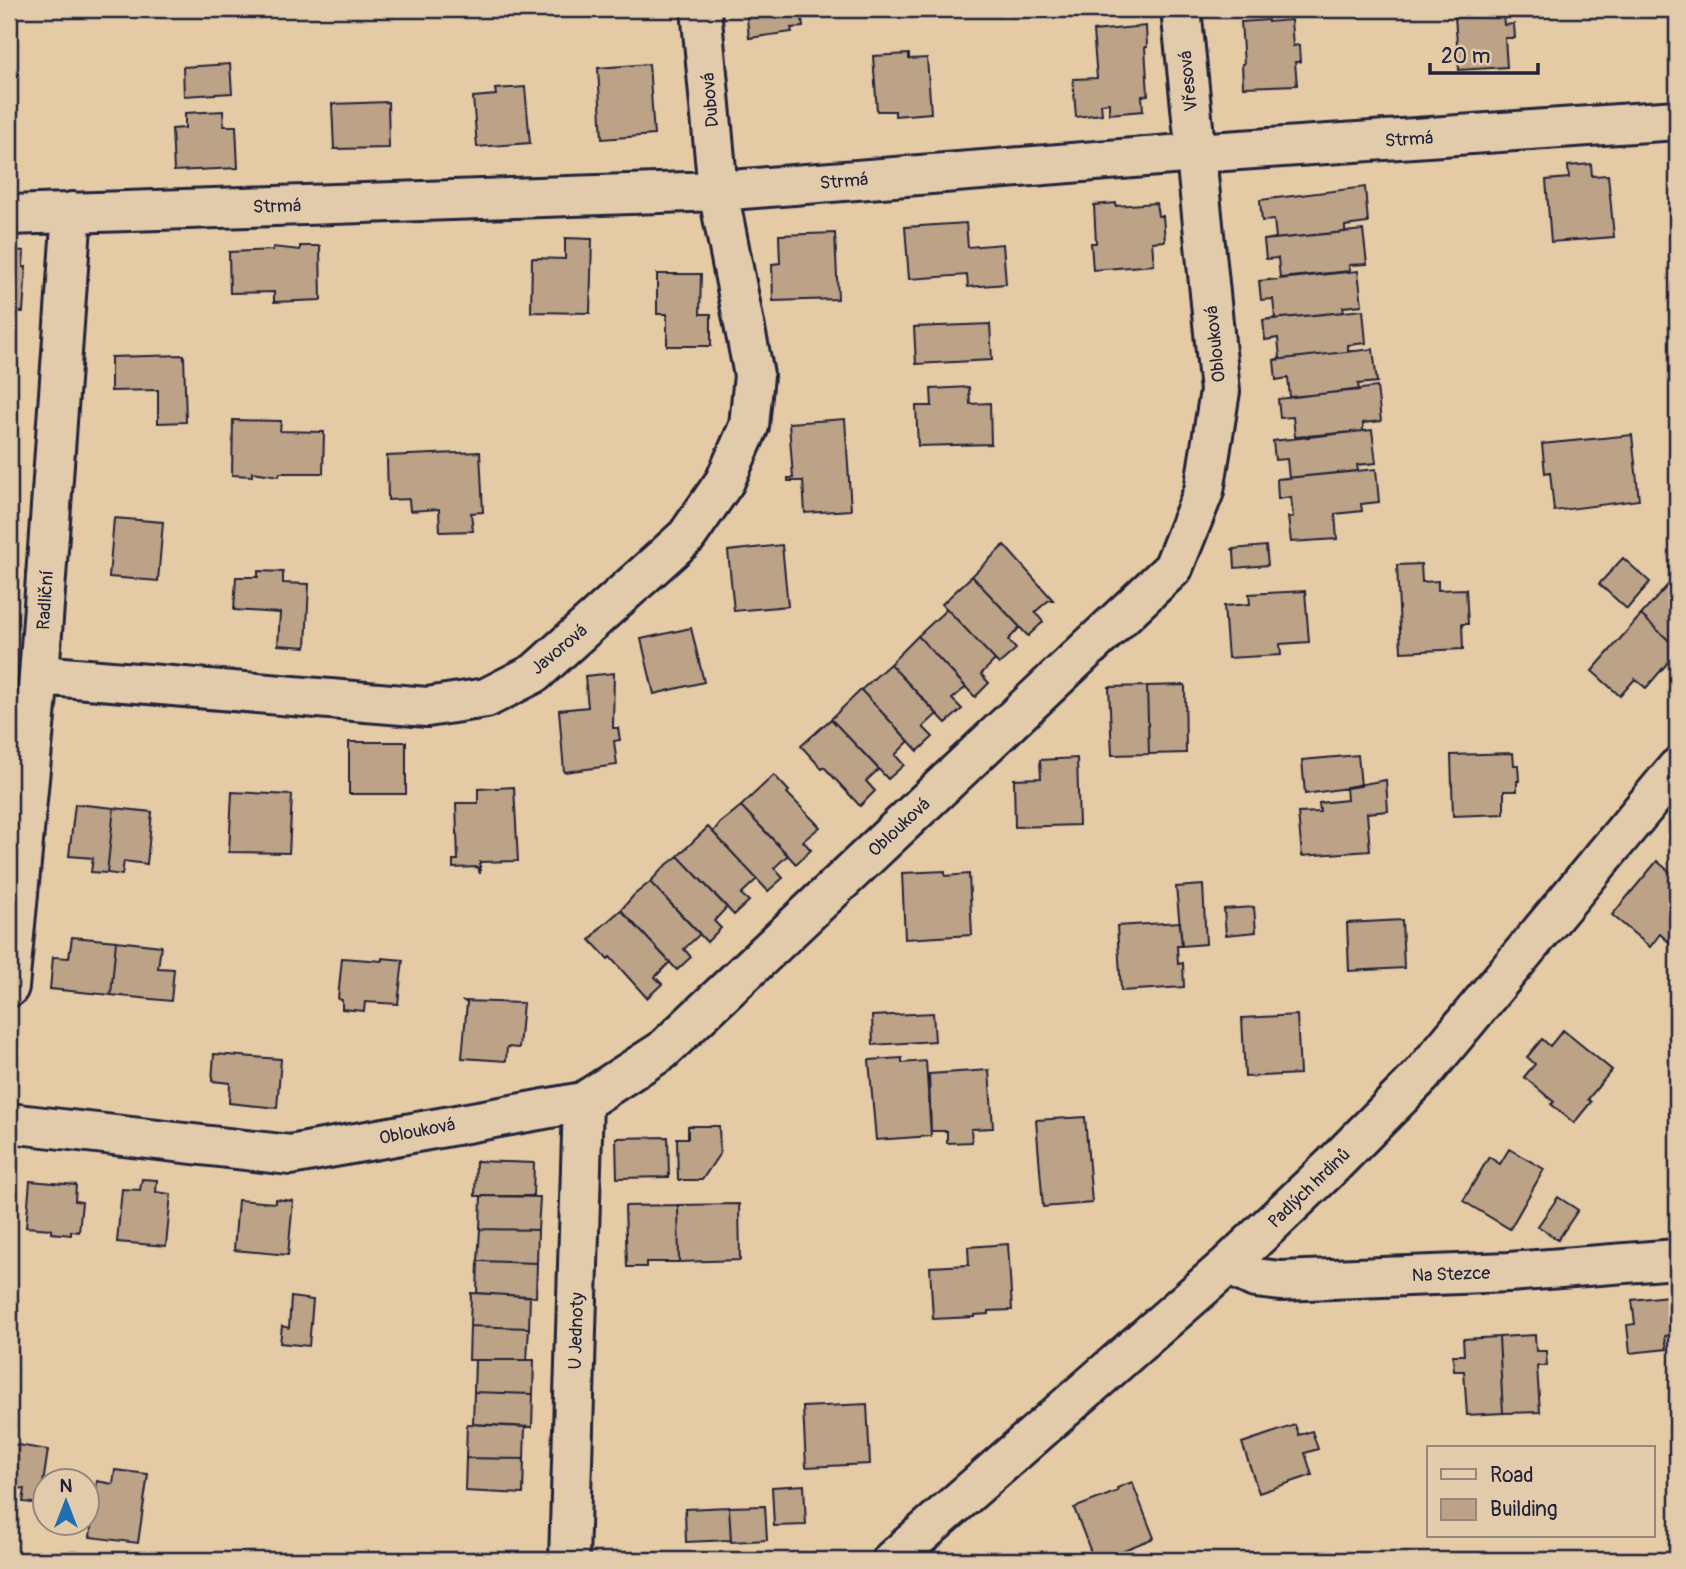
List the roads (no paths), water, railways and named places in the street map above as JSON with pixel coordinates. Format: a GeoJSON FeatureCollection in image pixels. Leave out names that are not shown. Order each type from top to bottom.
{"type":"FeatureCollection","features":[{"type":"Feature","properties":{"kind":"street","name":"Dubová"},"geometry":{"type":"LineString","coordinates":[[701,9],[718,191]]}},
{"type":"Feature","properties":{"kind":"street","name":"Vřesová"},"geometry":{"type":"LineString","coordinates":[[1181,9],[1196,153]]}},
{"type":"Feature","properties":{"kind":"street","name":"Strmá"},"geometry":{"type":"LineString","coordinates":[[9,215],[718,191],[1196,153],[1677,120]]}},
{"type":"Feature","properties":{"kind":"street","name":"Oblouková"},"geometry":{"type":"LineString","coordinates":[[9,1123],[290,1156],[583,1102],[662,1051],[1173,568],[1204,491],[1220,391],[1196,153]]}},
{"type":"Feature","properties":{"kind":"street","name":"Javorová"},"geometry":{"type":"LineString","coordinates":[[39,675],[427,707],[485,698],[535,673],[687,536],[725,481],[749,426],[754,375],[718,191]]}},
{"type":"Feature","properties":{"kind":"street","name":"Radliční"},"geometry":{"type":"LineString","coordinates":[[9,987],[39,675],[72,212]]}},
{"type":"Feature","properties":{"kind":"street","name":"Padlých hrdinů"},"geometry":{"type":"LineString","coordinates":[[892,1560],[1228,1265],[1340,1158],[1420,1076],[1677,768]]}},
{"type":"Feature","properties":{"kind":"street","name":"U Jednoty"},"geometry":{"type":"LineString","coordinates":[[569,1560],[583,1102]]}},
{"type":"Feature","properties":{"kind":"street","name":"Na Stezce"},"geometry":{"type":"LineString","coordinates":[[1228,1265],[1255,1278],[1281,1280],[1509,1272],[1677,1259]]}}]}
